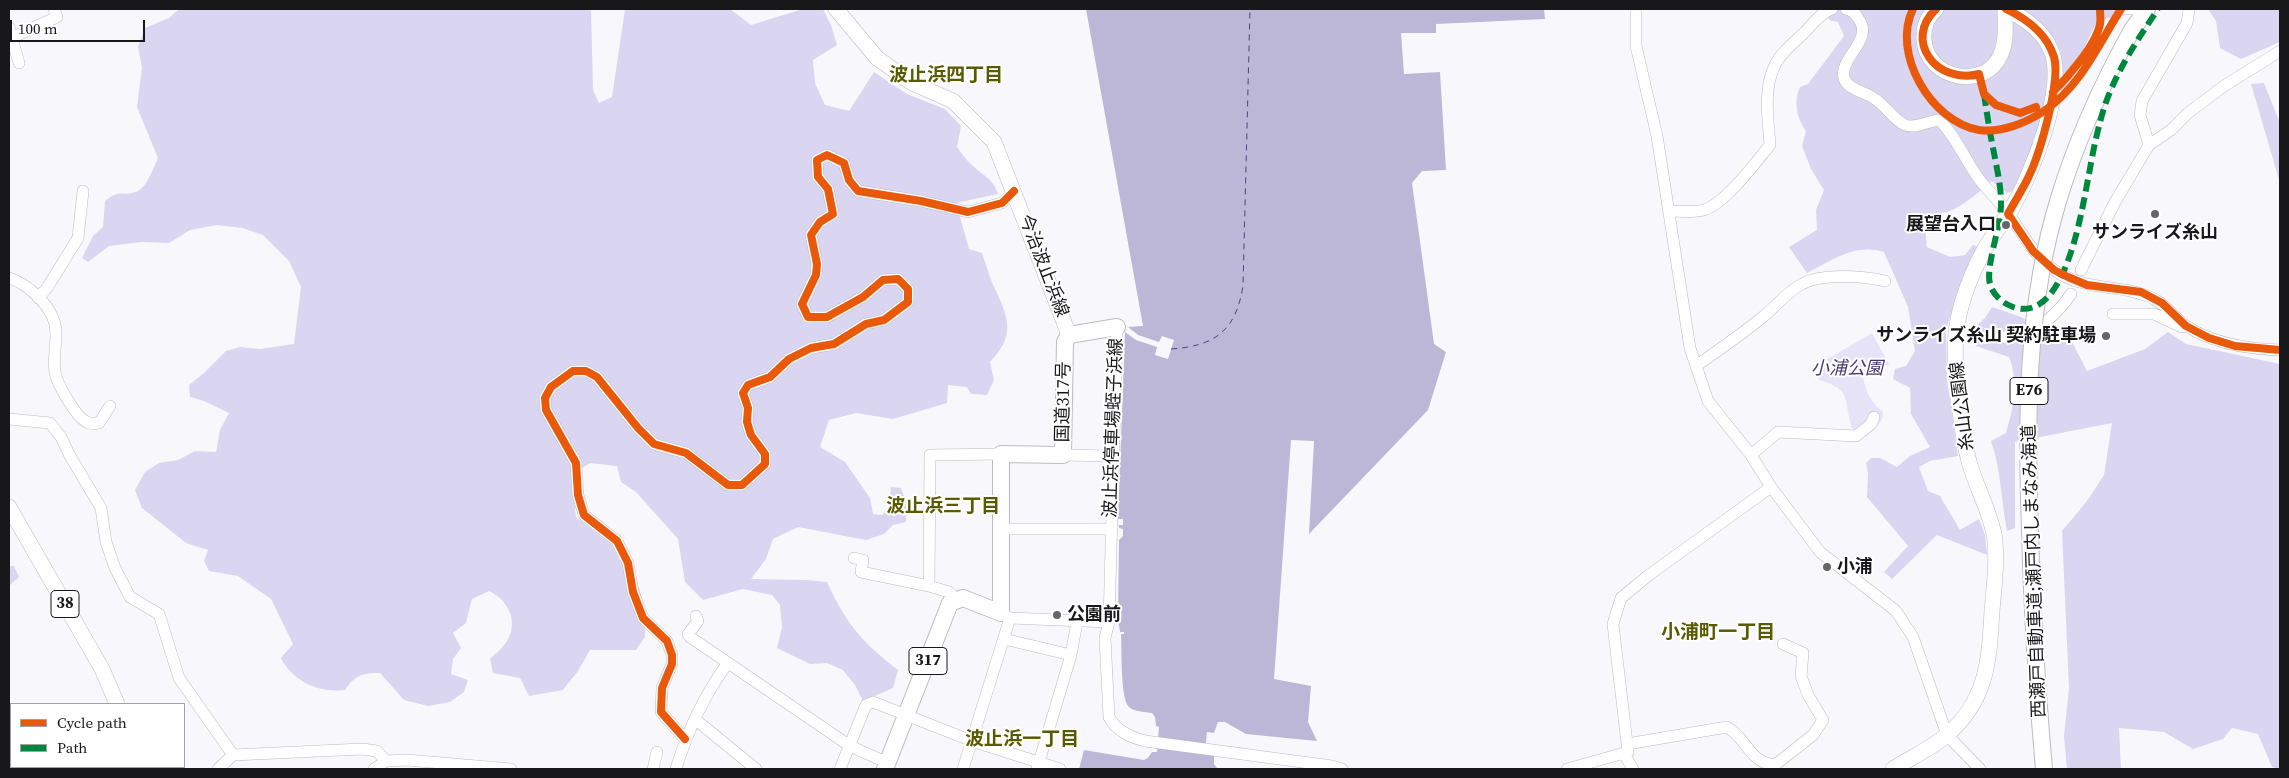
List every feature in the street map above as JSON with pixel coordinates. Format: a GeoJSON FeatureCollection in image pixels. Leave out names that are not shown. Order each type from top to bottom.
{"type":"FeatureCollection","features":[{"type":"Feature","properties":{"kind":"highway","name":"西瀬戸自動車道;瀬戸内しまなみ海道"},"geometry":{"type":"LineString","coordinates":[[2044,769],[2032,594],[2028,482],[2029,398],[2034,326],[2050,234],[2062,189],[2094,105],[2132,30],[2145,9]]}},
{"type":"Feature","properties":{"kind":"highway"},"geometry":{"type":"LineString","coordinates":[[1069,335],[1117,327]]}},
{"type":"Feature","properties":{"kind":"highway","name":"国道317号"},"geometry":{"type":"LineString","coordinates":[[1000,454],[1063,455],[1065,342],[1069,335]]}},
{"type":"Feature","properties":{"kind":"highway"},"geometry":{"type":"LineString","coordinates":[[956,600],[963,598],[1006,616],[1000,529],[1000,454]]}},
{"type":"Feature","properties":{"kind":"highway","name":"317"},"geometry":{"type":"LineString","coordinates":[[886,766],[947,610],[950,604],[956,600]]}},
{"type":"Feature","properties":{"kind":"main road","name":"今治波止浜線"},"geometry":{"type":"LineString","coordinates":[[836,9],[877,58],[912,83],[953,101],[994,142],[1069,335]]}},
{"type":"Feature","properties":{"kind":"main road","name":"糸山公園線"},"geometry":{"type":"LineString","coordinates":[[1893,769],[1947,735],[1970,709],[1983,687],[1988,662],[1995,569],[1994,536],[1990,517],[1970,464],[1962,426],[1956,333],[1962,304],[1972,275],[1992,235],[2008,214],[2030,175],[2040,147],[2056,75],[2055,59],[2044,38],[2021,16],[2005,13],[2005,38],[2001,54],[1996,63],[1979,74],[1969,77],[1945,73],[1928,58],[1923,34],[1926,23],[1936,9]]}},
{"type":"Feature","properties":{"kind":"main road","name":"38"},"geometry":{"type":"LineString","coordinates":[[9,506],[102,669],[117,703]]}},
{"type":"Feature","properties":{"kind":"street"},"geometry":{"type":"LineString","coordinates":[[19,63],[10,34],[57,18],[54,9]]}},
{"type":"Feature","properties":{"kind":"street"},"geometry":{"type":"LineString","coordinates":[[1636,9],[1636,46],[1651,102],[1651,118],[1657,136],[1690,348],[1708,401],[1750,455],[1771,487],[1820,552],[1896,611],[1913,637],[1947,735],[1980,769]]}},
{"type":"Feature","properties":{"kind":"street"},"geometry":{"type":"LineString","coordinates":[[1669,210],[1683,212],[1704,210],[1723,197],[1739,182],[1770,145],[1767,111],[1770,81],[1774,65],[1782,54],[1817,19],[1832,9]]}},
{"type":"Feature","properties":{"kind":"street"},"geometry":{"type":"LineString","coordinates":[[1846,9],[1851,10],[1860,19],[1863,32],[1859,45],[1845,70],[1844,79],[1849,86],[1884,105],[1898,121],[1906,125],[1939,120],[1948,130],[1979,179],[2008,214],[2033,251],[2054,270],[2087,285],[2141,292],[2162,303],[2186,326],[2209,338]]}},
{"type":"Feature","properties":{"kind":"street"},"geometry":{"type":"LineString","coordinates":[[2122,9],[2137,9]]}},
{"type":"Feature","properties":{"kind":"street"},"geometry":{"type":"LineString","coordinates":[[2149,145],[2140,115],[2142,101],[2187,23],[2189,9]]}},
{"type":"Feature","properties":{"kind":"street"},"geometry":{"type":"LineString","coordinates":[[2081,270],[2115,202],[2149,145],[2171,130],[2188,112],[2224,86],[2280,51]]}},
{"type":"Feature","properties":{"kind":"street"},"geometry":{"type":"LineString","coordinates":[[685,738],[663,717],[661,712],[662,688],[672,664],[672,655],[668,641],[643,618],[633,592],[628,562],[617,541],[584,515],[578,495],[576,463],[546,410],[545,398],[550,387],[573,372],[586,372],[597,376],[638,428],[654,444],[686,453],[728,485],[742,485],[765,464],[764,454],[751,435],[747,422],[748,408],[743,393],[748,385],[770,376],[789,359],[810,348],[834,344],[866,324],[884,320],[908,302],[908,289],[898,279],[883,280],[863,297],[827,317],[808,317],[802,304],[816,275],[817,264],[811,235],[820,222],[833,214],[828,189],[818,177],[817,160],[827,154],[844,163],[849,180],[858,191],[921,201],[968,212],[1002,203],[1014,190]]}},
{"type":"Feature","properties":{"kind":"street"},"geometry":{"type":"LineString","coordinates":[[38,298],[47,288],[78,238],[83,191]]}},
{"type":"Feature","properties":{"kind":"street"},"geometry":{"type":"LineString","coordinates":[[1696,366],[1747,329],[1802,284],[1814,279],[1835,278],[1865,277],[1885,281]]}},
{"type":"Feature","properties":{"kind":"street"},"geometry":{"type":"LineString","coordinates":[[9,278],[21,282],[38,298],[54,319],[55,372],[78,416],[86,422],[93,424],[99,422],[110,406]]}},
{"type":"Feature","properties":{"kind":"street"},"geometry":{"type":"LineString","coordinates":[[1956,333],[1993,338],[2014,337],[2033,330],[2058,312],[2071,294]]}},
{"type":"Feature","properties":{"kind":"street"},"geometry":{"type":"LineString","coordinates":[[2113,314],[2154,314],[2209,338],[2235,346],[2280,350]]}},
{"type":"Feature","properties":{"kind":"street","name":"波止浜停車場蛭子浜線"},"geometry":{"type":"LineString","coordinates":[[1117,327],[1112,529],[1108,622],[1105,638],[1109,717],[1113,725],[1133,737],[1157,742],[1332,766],[1342,769]]}},
{"type":"Feature","properties":{"kind":"street"},"geometry":{"type":"LineString","coordinates":[[1750,455],[1778,432],[1856,436],[1872,424],[1874,418]]}},
{"type":"Feature","properties":{"kind":"street"},"geometry":{"type":"LineString","coordinates":[[9,420],[50,423],[61,437],[101,508],[106,542],[122,583],[130,597],[159,614],[179,678],[233,755]]}},
{"type":"Feature","properties":{"kind":"street"},"geometry":{"type":"LineString","coordinates":[[929,586],[930,455],[1000,454]]}},
{"type":"Feature","properties":{"kind":"street"},"geometry":{"type":"LineString","coordinates":[[1063,455],[1113,456]]}},
{"type":"Feature","properties":{"kind":"street"},"geometry":{"type":"LineString","coordinates":[[1633,769],[1626,749],[1613,624],[1621,598],[1649,575],[1771,487]]}},
{"type":"Feature","properties":{"kind":"street"},"geometry":{"type":"LineString","coordinates":[[1000,529],[1112,529]]}},
{"type":"Feature","properties":{"kind":"street"},"geometry":{"type":"LineString","coordinates":[[854,558],[863,560],[862,572],[929,586],[949,592],[956,600]]}},
{"type":"Feature","properties":{"kind":"street"},"geometry":{"type":"LineString","coordinates":[[696,616],[698,621],[688,634],[727,664],[850,746],[886,766]]}},
{"type":"Feature","properties":{"kind":"street"},"geometry":{"type":"LineString","coordinates":[[963,769],[1004,639],[1006,616],[1078,622],[1108,622]]}},
{"type":"Feature","properties":{"kind":"street"},"geometry":{"type":"LineString","coordinates":[[1038,766],[1071,655],[1078,622]]}},
{"type":"Feature","properties":{"kind":"street"},"geometry":{"type":"LineString","coordinates":[[1004,639],[1071,655]]}},
{"type":"Feature","properties":{"kind":"street"},"geometry":{"type":"LineString","coordinates":[[1566,769],[1626,749],[1727,727],[1736,732],[1750,752],[1764,764],[1775,765],[1813,735],[1823,720],[1808,695],[1801,676],[1803,653],[1783,644]]}},
{"type":"Feature","properties":{"kind":"street"},"geometry":{"type":"LineString","coordinates":[[676,769],[685,738],[696,720],[710,688],[727,664]]}},
{"type":"Feature","properties":{"kind":"street"},"geometry":{"type":"LineString","coordinates":[[840,769],[866,705],[873,702],[1038,766],[1060,769]]}},
{"type":"Feature","properties":{"kind":"street"},"geometry":{"type":"LineString","coordinates":[[696,720],[756,769]]}},
{"type":"Feature","properties":{"kind":"street"},"geometry":{"type":"LineString","coordinates":[[218,769],[233,755],[362,749],[377,751],[386,761],[409,765],[511,769]]}},
{"type":"Feature","properties":{"kind":"street"},"geometry":{"type":"LineString","coordinates":[[653,769],[657,752]]}},
{"type":"Feature","properties":{"kind":"street"},"geometry":{"type":"LineString","coordinates":[[374,769],[386,761]]}},
{"type":"Feature","properties":{"kind":"green space","name":"小浦公園"},"geometry":{"type":"Polygon","coordinates":[[[1872,333],[1889,364],[1863,377],[1870,397],[1883,412],[1883,415],[1874,430],[1853,430],[1843,393],[1838,388],[1819,380],[1818,369],[1824,361],[1872,333]]]}},
{"type":"Feature","properties":{"kind":"shaded area"},"geometry":{"type":"Polygon","coordinates":[[[179,9],[591,9],[593,90],[599,103],[612,97],[625,9],[730,9],[751,25],[803,9],[823,9],[831,25],[837,45],[813,60],[815,83],[825,105],[849,111],[874,72],[907,94],[945,109],[961,126],[957,147],[970,163],[990,181],[998,194],[956,203],[969,249],[982,253],[1006,317],[1007,335],[1004,343],[990,362],[994,380],[987,395],[971,394],[967,387],[948,385],[947,403],[893,419],[856,413],[829,420],[820,447],[845,462],[870,498],[873,514],[882,515],[889,508],[891,487],[901,488],[906,502],[906,522],[893,525],[884,534],[866,540],[798,527],[773,539],[766,559],[751,579],[827,582],[841,610],[856,631],[874,650],[898,670],[893,688],[863,701],[855,685],[843,670],[827,663],[810,664],[777,648],[782,627],[780,605],[772,595],[743,589],[703,600],[685,582],[678,539],[636,492],[621,482],[617,466],[590,463],[571,475],[576,517],[612,545],[621,563],[637,581],[645,608],[645,637],[636,650],[590,650],[578,671],[563,690],[529,696],[520,678],[493,673],[490,659],[507,641],[512,626],[512,619],[502,600],[489,591],[472,599],[466,623],[453,633],[461,648],[453,659],[451,674],[468,680],[464,692],[450,702],[428,706],[404,700],[380,673],[360,676],[352,681],[345,690],[316,688],[292,674],[281,658],[293,644],[271,599],[238,576],[209,571],[204,561],[208,550],[186,543],[142,508],[135,490],[145,472],[159,463],[178,460],[195,451],[216,452],[220,430],[229,413],[204,401],[190,397],[189,385],[226,351],[240,347],[260,349],[294,344],[301,287],[289,261],[263,235],[242,228],[217,225],[190,230],[169,243],[141,242],[109,246],[88,262],[82,258],[93,236],[103,227],[105,201],[118,194],[140,190],[158,158],[137,107],[142,67],[138,47],[145,28],[169,18],[179,9]]]}},
{"type":"Feature","properties":{"kind":"shaded area"},"geometry":{"type":"Polygon","coordinates":[[[1086,9],[1544,9],[1545,19],[1436,24],[1436,33],[1401,33],[1404,74],[1440,72],[1446,170],[1422,171],[1412,183],[1434,344],[1446,352],[1428,410],[1309,534],[1314,441],[1291,440],[1274,679],[1311,686],[1308,722],[1317,741],[1246,734],[1225,722],[1218,722],[1214,733],[1207,732],[1205,753],[1214,754],[1214,764],[1217,768],[1227,769],[1079,769],[1084,750],[1144,760],[1148,758],[1152,752],[1157,752],[1159,727],[1156,726],[1155,717],[1152,713],[1131,709],[1126,702],[1124,694],[1121,634],[1124,634],[1124,632],[1120,632],[1118,619],[1119,540],[1123,536],[1123,529],[1119,528],[1119,525],[1123,525],[1123,519],[1118,519],[1125,332],[1128,327],[1143,326],[1086,9]]]}},
{"type":"Feature","properties":{"kind":"shaded area"},"geometry":{"type":"Polygon","coordinates":[[[1826,9],[2132,9],[2096,23],[2026,172],[2013,191],[2007,193],[1992,181],[1961,205],[1931,217],[1927,223],[1927,247],[1950,257],[1965,255],[1973,245],[1982,248],[1961,283],[1946,330],[1947,379],[1958,456],[1930,461],[1919,467],[1928,491],[1940,496],[1960,530],[1979,519],[1985,535],[1987,555],[1937,535],[1892,579],[1884,572],[1908,546],[1867,497],[1868,473],[1866,463],[1871,458],[1880,458],[1897,467],[1910,456],[1930,447],[1911,414],[1910,388],[1893,379],[1895,369],[1906,366],[1915,351],[1908,307],[1884,252],[1873,250],[1854,251],[1835,258],[1807,273],[1789,247],[1817,230],[1816,210],[1824,190],[1811,169],[1802,146],[1806,131],[1798,116],[1796,104],[1800,87],[1808,84],[1844,36],[1838,22],[1829,20],[1826,9]]]}},
{"type":"Feature","properties":{"kind":"shaded area"},"geometry":{"type":"Polygon","coordinates":[[[2208,9],[2280,9],[2280,42],[2241,59],[2220,48],[2216,21],[2208,9]]]}},
{"type":"Feature","properties":{"kind":"shaded area"},"geometry":{"type":"Polygon","coordinates":[[[2264,83],[2280,123],[2280,183],[2251,84],[2264,83]]]}},
{"type":"Feature","properties":{"kind":"shaded area"},"geometry":{"type":"Polygon","coordinates":[[[1992,307],[2021,317],[2056,336],[2071,340],[2087,371],[2145,349],[2168,332],[2186,344],[2280,364],[2280,769],[2272,767],[2258,734],[2232,728],[2223,739],[2193,749],[2164,732],[2119,728],[2121,769],[2067,769],[2064,736],[2069,688],[2062,531],[2087,501],[2104,475],[2112,423],[2015,442],[2015,528],[2007,531],[1999,474],[1991,441],[2006,433],[2013,405],[2014,376],[2009,357],[1976,346],[1974,328],[1985,318],[1992,307]]]}},
{"type":"Feature","properties":{"kind":"shaded area"},"geometry":{"type":"Polygon","coordinates":[[[9,566],[14,566],[19,577],[9,586],[9,566]]]}},
{"type":"Feature","properties":{"kind":"pier"},"geometry":{"type":"Polygon","coordinates":[[[1128,327],[1138,335],[1159,342],[1162,336],[1174,340],[1168,359],[1155,355],[1157,347],[1136,340],[1125,332],[1128,327]]]}},
{"type":"Feature","properties":{"kind":"ferry route"},"geometry":{"type":"LineString","coordinates":[[1171,349],[1200,344],[1221,333],[1235,314],[1240,301],[1243,286],[1250,9]]}},
{"type":"Feature","properties":{"kind":"marked path"},"geometry":{"type":"LineString","coordinates":[[1984,94],[2001,196],[2001,211],[1990,267],[1990,284],[1998,298],[2005,303],[2013,307],[2031,308],[2046,299],[2058,282],[2068,260],[2082,212],[2096,139],[2105,105],[2122,67],[2158,9]]}},
{"type":"Feature","properties":{"kind":"cycle path"},"geometry":{"type":"LineString","coordinates":[[1913,9],[1908,27],[1907,45],[1912,65],[1920,83],[1931,100],[1945,114],[1961,124],[1987,131],[2021,123],[2044,111],[2057,101],[2079,77],[2121,9]]}},
{"type":"Feature","properties":{"kind":"cycle path"},"geometry":{"type":"LineString","coordinates":[[1936,9],[1927,21],[1923,34],[1924,46],[1929,57],[1938,66],[1950,73],[1963,76],[1979,74],[1984,94],[1996,105],[2020,113],[2036,107]]}},
{"type":"Feature","properties":{"kind":"cycle path"},"geometry":{"type":"LineString","coordinates":[[2006,9],[2021,17],[2035,28],[2046,41],[2054,57],[2055,82],[2039,151],[2027,181],[2008,214],[2033,251],[2054,270],[2087,285],[2141,292],[2162,303],[2186,326],[2209,338],[2235,346],[2280,350]]}},
{"type":"Feature","properties":{"kind":"cycle path"},"geometry":{"type":"LineString","coordinates":[[2053,92],[2073,69],[2093,41],[2100,24],[2100,9]]}},
{"type":"Feature","properties":{"kind":"cycle path"},"geometry":{"type":"LineString","coordinates":[[685,739],[661,712],[662,688],[672,664],[672,655],[667,641],[643,618],[633,592],[628,563],[617,541],[584,515],[578,495],[576,463],[546,410],[545,398],[551,387],[573,371],[586,371],[597,377],[638,428],[654,444],[686,453],[728,485],[742,485],[765,464],[765,454],[751,435],[747,422],[748,408],[743,393],[748,385],[770,377],[789,359],[811,348],[834,344],[866,324],[884,320],[908,302],[908,289],[898,279],[883,280],[863,297],[827,317],[808,317],[802,304],[816,275],[817,264],[811,235],[820,222],[833,214],[828,189],[818,177],[817,160],[827,155],[844,163],[849,180],[858,191],[921,201],[968,212],[1002,203],[1014,191]]}},
{"type":"Feature","properties":{"kind":"place","name":"サンライズ糸山"},"geometry":{"type":"Point","coordinates":[2155,214]}},
{"type":"Feature","properties":{"kind":"place","name":"展望台入口"},"geometry":{"type":"Point","coordinates":[2006,225]}},
{"type":"Feature","properties":{"kind":"place","name":"サンライズ糸山 契約駐車場"},"geometry":{"type":"Point","coordinates":[2106,336]}},
{"type":"Feature","properties":{"kind":"place","name":"小浦"},"geometry":{"type":"Point","coordinates":[1827,567]}},
{"type":"Feature","properties":{"kind":"place","name":"公園前"},"geometry":{"type":"Point","coordinates":[1057,615]}},
{"type":"Feature","properties":{"kind":"district","name":"波止浜四丁目"},"geometry":{"type":"Point","coordinates":[946,76]}},
{"type":"Feature","properties":{"kind":"district","name":"波止浜三丁目"},"geometry":{"type":"Point","coordinates":[943,507]}},
{"type":"Feature","properties":{"kind":"district","name":"小浦町一丁目"},"geometry":{"type":"Point","coordinates":[1718,633]}},
{"type":"Feature","properties":{"kind":"district","name":"波止浜一丁目"},"geometry":{"type":"Point","coordinates":[1022,740]}}]}
